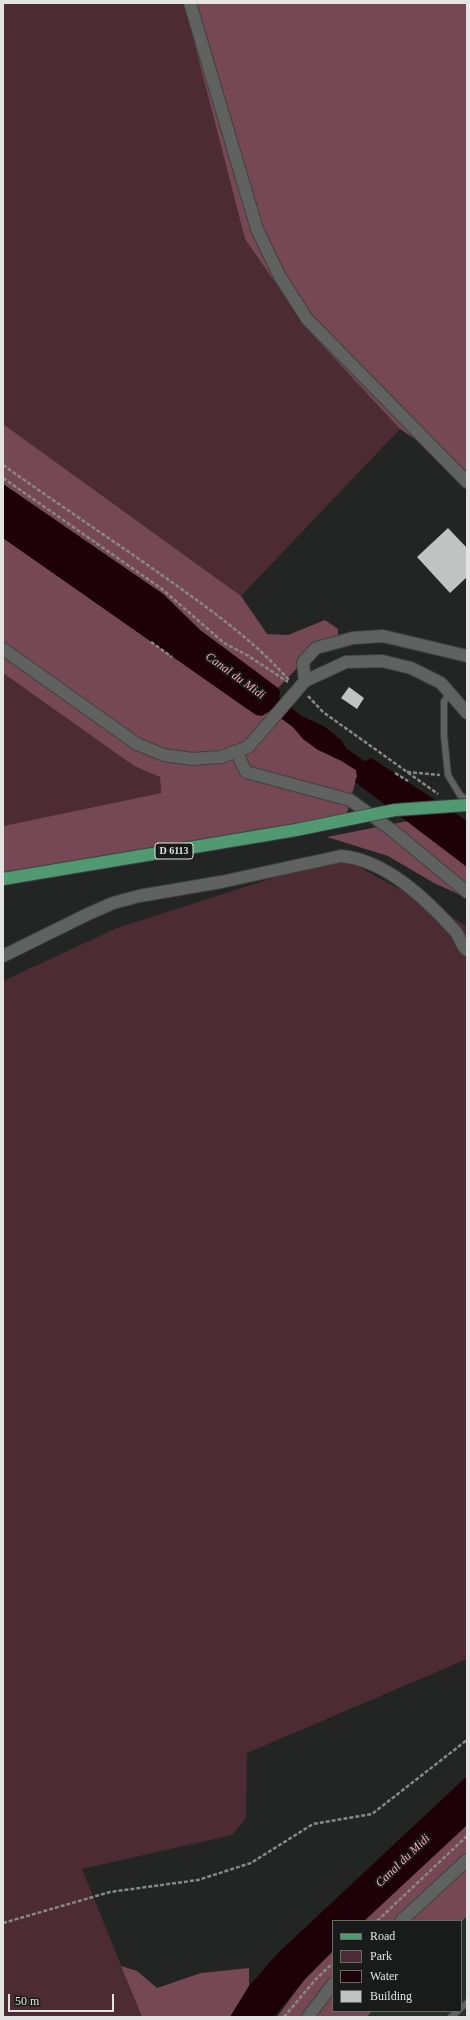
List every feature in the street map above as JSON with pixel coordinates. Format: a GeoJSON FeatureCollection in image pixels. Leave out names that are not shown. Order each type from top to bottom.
{"type":"FeatureCollection","features":[{"type":"Feature","properties":{"kind":"main road","name":"D 6113"},"geometry":{"type":"LineString","coordinates":[[3,879],[296,830],[395,810],[467,805]]}},
{"type":"Feature","properties":{"kind":"street"},"geometry":{"type":"LineString","coordinates":[[190,3],[257,229],[279,275],[307,319],[467,482]]}},
{"type":"Feature","properties":{"kind":"street"},"geometry":{"type":"LineString","coordinates":[[298,687],[303,662],[316,648],[353,638],[383,636],[467,656]]}},
{"type":"Feature","properties":{"kind":"street"},"geometry":{"type":"LineString","coordinates":[[3,649],[137,744],[164,755],[192,760],[221,757],[248,746],[270,724],[298,687],[346,662],[382,661],[411,668],[440,683],[467,713]]}},
{"type":"Feature","properties":{"kind":"street"},"geometry":{"type":"LineString","coordinates":[[236,751],[246,772],[350,800],[393,832],[467,892]]}},
{"type":"Feature","properties":{"kind":"street"},"geometry":{"type":"LineString","coordinates":[[3,956],[88,914],[139,896],[221,882],[341,856],[355,857],[370,863],[401,881],[427,902],[457,933],[467,950]]}},
{"type":"Feature","properties":{"kind":"street"},"geometry":{"type":"LineString","coordinates":[[402,1920],[467,1860]]}},
{"type":"Feature","properties":{"kind":"street"},"geometry":{"type":"LineString","coordinates":[[308,2017],[332,1985]]}},
{"type":"Feature","properties":{"kind":"lane"},"geometry":{"type":"LineString","coordinates":[[450,694],[444,702],[444,736],[448,775],[460,795],[467,800]]}},
{"type":"Feature","properties":{"kind":"path"},"geometry":{"type":"LineString","coordinates":[[3,465],[106,535],[232,626],[269,658],[323,712],[406,772],[448,775]]}},
{"type":"Feature","properties":{"kind":"path"},"geometry":{"type":"LineString","coordinates":[[3,478],[162,589],[224,643],[247,655],[298,687]]}},
{"type":"Feature","properties":{"kind":"path"},"geometry":{"type":"LineString","coordinates":[[151,642],[172,657]]}},
{"type":"Feature","properties":{"kind":"path"},"geometry":{"type":"LineString","coordinates":[[395,773],[408,781]]}},
{"type":"Feature","properties":{"kind":"path"},"geometry":{"type":"LineString","coordinates":[[3,1923],[110,1892],[198,1880],[251,1863],[313,1824],[372,1814],[467,1740]]}},
{"type":"Feature","properties":{"kind":"path"},"geometry":{"type":"LineString","coordinates":[[378,1920],[467,1836]]}},
{"type":"Feature","properties":{"kind":"path"},"geometry":{"type":"LineString","coordinates":[[284,2017],[316,1979],[332,1964]]}},
{"type":"Feature","properties":{"kind":"shaded area"},"geometry":{"type":"Polygon","coordinates":[[[184,3],[467,3],[467,474],[400,429],[308,330],[245,239],[184,3]]]}},
{"type":"Feature","properties":{"kind":"shaded area"},"geometry":{"type":"Polygon","coordinates":[[[3,424],[241,596],[267,634],[288,635],[325,620],[338,629],[338,642],[303,662],[278,688],[200,630],[163,594],[3,484],[3,424]]]}},
{"type":"Feature","properties":{"kind":"shaded area"},"geometry":{"type":"Polygon","coordinates":[[[3,538],[246,708],[270,710],[334,758],[356,770],[357,776],[345,820],[3,879],[3,826],[161,793],[160,777],[134,766],[3,673],[3,538]]]}},
{"type":"Feature","properties":{"kind":"shaded area"},"geometry":{"type":"Polygon","coordinates":[[[408,821],[467,867],[467,898],[434,883],[388,856],[327,837],[408,821]]]}},
{"type":"Feature","properties":{"kind":"shaded area"},"geometry":{"type":"Polygon","coordinates":[[[467,1825],[467,1916],[462,1921],[365,1920],[467,1825]]]}},
{"type":"Feature","properties":{"kind":"shaded area"},"geometry":{"type":"Polygon","coordinates":[[[467,1916],[467,2017],[367,2017],[371,2012],[462,2012],[462,1921],[467,1916]]]}},
{"type":"Feature","properties":{"kind":"shaded area"},"geometry":{"type":"Polygon","coordinates":[[[332,1952],[332,2012],[371,2012],[367,2017],[277,2017],[305,1979],[332,1952]]]}},
{"type":"Feature","properties":{"kind":"shaded area"},"geometry":{"type":"Polygon","coordinates":[[[121,1966],[137,1971],[157,1988],[201,1973],[249,1968],[249,1986],[230,2017],[142,2017],[121,1966]]]}},
{"type":"Feature","properties":{"kind":"green space"},"geometry":{"type":"Polygon","coordinates":[[[3,3],[184,3],[245,239],[308,330],[400,429],[241,596],[3,424],[3,3]]]}},
{"type":"Feature","properties":{"kind":"green space"},"geometry":{"type":"Polygon","coordinates":[[[3,673],[134,766],[160,777],[161,793],[3,826],[3,673]]]}},
{"type":"Feature","properties":{"kind":"green space"},"geometry":{"type":"Polygon","coordinates":[[[350,862],[467,926],[467,1659],[247,1753],[246,1818],[232,1835],[82,1869],[142,2017],[3,2017],[3,981],[117,928],[307,867],[350,862]]]}},
{"type":"Feature","properties":{"kind":"water","name":"Canal du Midi"},"geometry":{"type":"Polygon","coordinates":[[[3,484],[163,594],[200,630],[278,688],[280,692],[279,698],[300,715],[325,727],[341,740],[346,748],[364,761],[370,758],[373,759],[467,821],[467,867],[355,782],[357,776],[356,770],[340,760],[318,750],[303,739],[292,726],[270,711],[262,716],[256,715],[3,538],[3,484]]]}},
{"type":"Feature","properties":{"kind":"water","name":"Canal du Midi"},"geometry":{"type":"Polygon","coordinates":[[[467,1776],[467,1825],[365,1920],[332,1920],[332,1952],[305,1979],[274,2017],[230,2017],[249,1986],[278,1953],[467,1776]]]}},
{"type":"Feature","properties":{"kind":"building"},"geometry":{"type":"Polygon","coordinates":[[[448,528],[467,548],[467,577],[450,593],[417,557],[448,528]]]}},
{"type":"Feature","properties":{"kind":"building"},"geometry":{"type":"Polygon","coordinates":[[[349,687],[364,698],[357,709],[341,698],[349,687]]]}}]}
